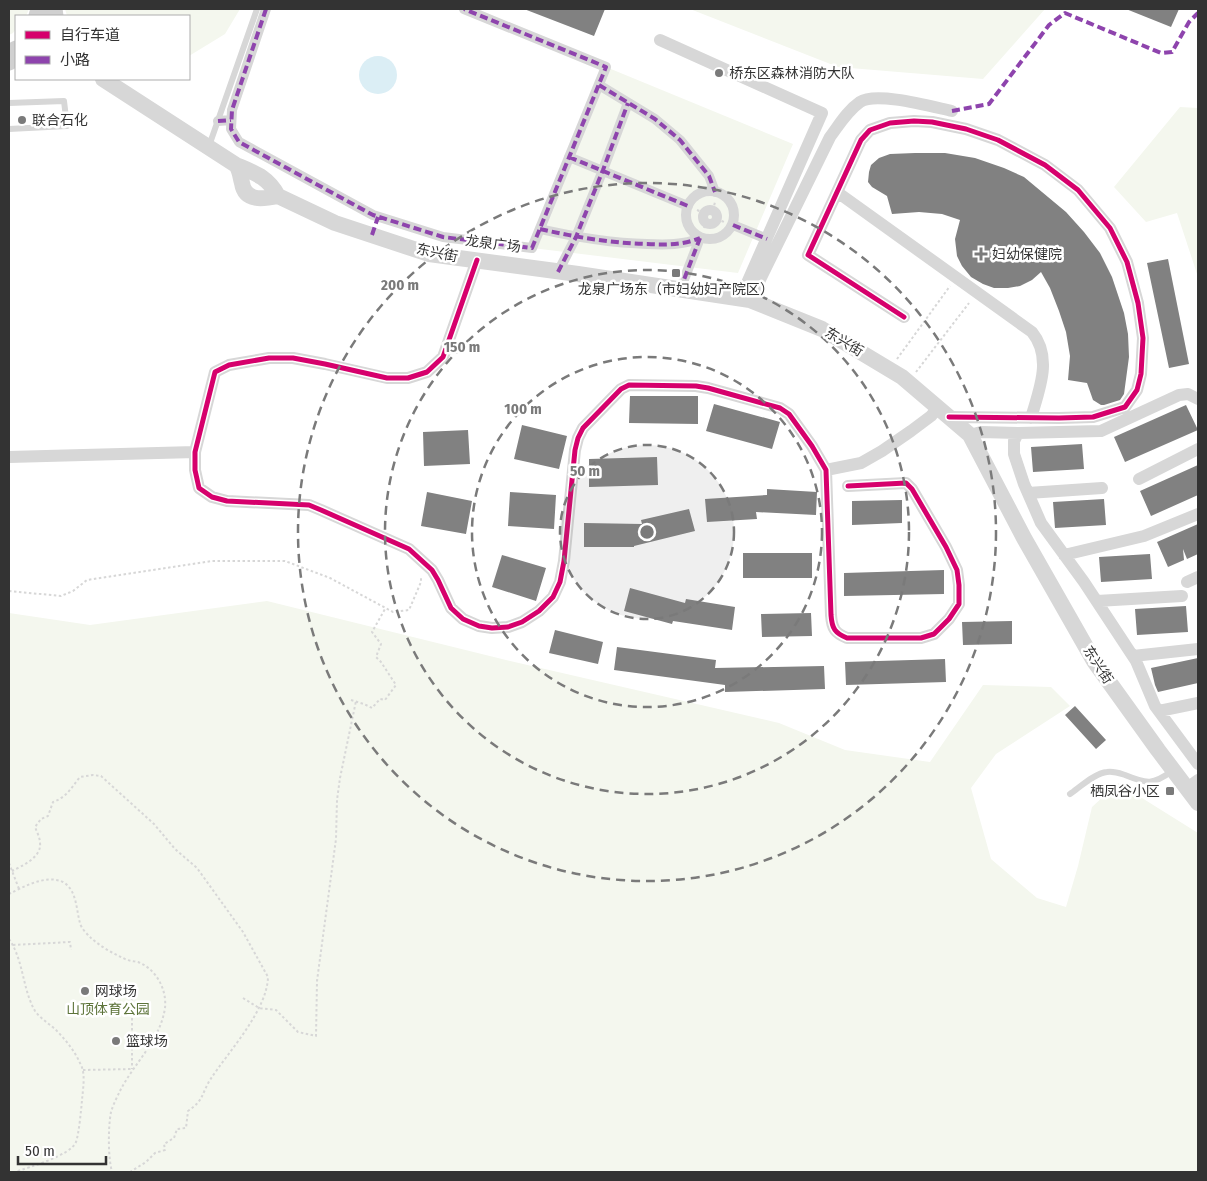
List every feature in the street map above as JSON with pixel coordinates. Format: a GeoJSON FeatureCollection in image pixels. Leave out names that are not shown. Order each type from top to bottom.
{"type":"FeatureCollection","features":[{"type":"Feature","properties":{"kind":"street"},"geometry":{"type":"LineString","coordinates":[[218,121],[231,120],[232,110],[257,20],[266,9]]}},
{"type":"Feature","properties":{"kind":"street","name":"龙泉广场"},"geometry":{"type":"LineString","coordinates":[[231,120],[231,130],[239,142],[378,216],[443,238],[532,248],[606,67],[464,9]]}},
{"type":"Feature","properties":{"kind":"street"},"geometry":{"type":"LineString","coordinates":[[660,40],[822,113],[767,239],[745,300]]}},
{"type":"Feature","properties":{"kind":"street"},"geometry":{"type":"LineString","coordinates":[[105,80],[236,165],[256,173],[267,180],[278,196],[256,198],[246,194],[239,169],[236,165]]}},
{"type":"Feature","properties":{"kind":"street"},"geometry":{"type":"LineString","coordinates":[[599,86],[655,119],[680,140],[709,176],[715,192]]}},
{"type":"Feature","properties":{"kind":"street"},"geometry":{"type":"LineString","coordinates":[[745,300],[830,137],[847,114],[862,101],[878,98],[891,98],[952,112]]}},
{"type":"Feature","properties":{"kind":"street"},"geometry":{"type":"LineString","coordinates":[[558,272],[576,238],[628,103]]}},
{"type":"Feature","properties":{"kind":"street"},"geometry":{"type":"LineString","coordinates":[[826,470],[861,463],[882,451],[931,416],[944,412],[1031,418],[1093,417],[1125,407],[1137,390],[1141,374],[1143,338],[1138,303],[1127,262],[1110,228],[1078,190],[1045,165],[998,140],[966,129],[932,122],[914,121],[890,124],[870,130],[862,140],[808,255],[904,317]]}},
{"type":"Feature","properties":{"kind":"street"},"geometry":{"type":"LineString","coordinates":[[570,157],[688,206]]}},
{"type":"Feature","properties":{"kind":"street"},"geometry":{"type":"LineString","coordinates":[[703,192],[715,192],[723,195],[732,204],[735,217],[725,235],[711,240],[700,238],[688,226],[686,219],[688,206],[697,195],[703,192]]}},
{"type":"Feature","properties":{"kind":"street"},"geometry":{"type":"LineString","coordinates":[[837,192],[1032,332],[1039,340],[1042,350],[1042,377],[1031,418]]}},
{"type":"Feature","properties":{"kind":"street","name":"东兴街"},"geometry":{"type":"LineString","coordinates":[[278,196],[336,223],[429,254],[745,300],[822,329],[890,369],[970,435],[1024,538],[1094,661],[1173,770],[1193,784],[1198,803]]}},
{"type":"Feature","properties":{"kind":"street"},"geometry":{"type":"LineString","coordinates":[[372,235],[378,216]]}},
{"type":"Feature","properties":{"kind":"street"},"geometry":{"type":"LineString","coordinates":[[732,225],[767,239]]}},
{"type":"Feature","properties":{"kind":"street"},"geometry":{"type":"LineString","coordinates":[[540,229],[576,238],[615,243],[676,244],[700,238]]}},
{"type":"Feature","properties":{"kind":"street"},"geometry":{"type":"LineString","coordinates":[[680,290],[700,238]]}},
{"type":"Feature","properties":{"kind":"street"},"geometry":{"type":"LineString","coordinates":[[477,260],[443,357],[427,372],[408,378],[387,378],[293,358],[269,358],[229,365],[215,372],[195,452],[195,470],[199,488],[212,496],[228,501],[309,506],[388,539],[409,549],[432,570],[451,608],[463,619],[479,626],[492,628],[508,627],[522,622],[539,611],[553,597],[560,582],[564,561],[575,450],[582,428],[621,388],[629,385],[696,386],[708,388],[780,408],[788,414],[812,446],[826,470],[831,615],[832,625],[838,634],[847,638],[921,638],[934,634],[949,619],[959,604],[957,570],[946,547],[912,489],[906,483],[848,486]]}},
{"type":"Feature","properties":{"kind":"street"},"geometry":{"type":"LineString","coordinates":[[970,435],[981,432],[1101,431],[1179,395],[1188,394],[1198,399]]}},
{"type":"Feature","properties":{"kind":"street"},"geometry":{"type":"LineString","coordinates":[[1018,433],[1014,441],[1014,454],[1024,484],[1041,523],[1097,601],[1133,656],[1155,706],[1198,764]]}},
{"type":"Feature","properties":{"kind":"street"},"geometry":{"type":"LineString","coordinates":[[1139,479],[1198,449]]}},
{"type":"Feature","properties":{"kind":"street"},"geometry":{"type":"LineString","coordinates":[[9,456],[195,452]]}},
{"type":"Feature","properties":{"kind":"street"},"geometry":{"type":"LineString","coordinates":[[1028,493],[1102,488]]}},
{"type":"Feature","properties":{"kind":"street"},"geometry":{"type":"LineString","coordinates":[[1064,555],[1144,536],[1198,514]]}},
{"type":"Feature","properties":{"kind":"street"},"geometry":{"type":"LineString","coordinates":[[1097,601],[1182,596]]}},
{"type":"Feature","properties":{"kind":"street"},"geometry":{"type":"LineString","coordinates":[[1133,656],[1198,649]]}},
{"type":"Feature","properties":{"kind":"street"},"geometry":{"type":"LineString","coordinates":[[1159,711],[1198,702]]}},
{"type":"Feature","properties":{"kind":"lane"},"geometry":{"type":"LineString","coordinates":[[209,148],[257,20],[257,9]]}},
{"type":"Feature","properties":{"kind":"lane"},"geometry":{"type":"LineString","coordinates":[[474,9],[604,62]]}},
{"type":"Feature","properties":{"kind":"lane"},"geometry":{"type":"LineString","coordinates":[[9,104],[64,101],[67,126],[9,129]]}},
{"type":"Feature","properties":{"kind":"lane"},"geometry":{"type":"LineString","coordinates":[[1070,794],[1098,774],[1106,772],[1116,772],[1141,782],[1151,782],[1162,779],[1173,770]]}},
{"type":"Feature","properties":{"kind":"path"},"geometry":{"type":"LineString","coordinates":[[890,369],[956,278]]}},
{"type":"Feature","properties":{"kind":"path"},"geometry":{"type":"LineString","coordinates":[[908,382],[977,292]]}},
{"type":"Feature","properties":{"kind":"path"},"geometry":{"type":"LineString","coordinates":[[9,591],[60,596],[73,591],[87,580],[212,561],[285,561],[330,578],[393,612],[408,610],[421,582],[421,576]]}},
{"type":"Feature","properties":{"kind":"path"},"geometry":{"type":"LineString","coordinates":[[351,700],[372,708],[380,699],[385,700],[396,685],[376,656],[381,644],[372,632],[385,609]]}},
{"type":"Feature","properties":{"kind":"path"},"geometry":{"type":"LineString","coordinates":[[243,998],[259,1008],[276,1010],[298,1032],[316,1036],[317,981],[336,839],[337,800],[356,701]]}},
{"type":"Feature","properties":{"kind":"path"},"geometry":{"type":"LineString","coordinates":[[12,871],[26,864],[39,850],[41,844],[35,827],[40,819],[48,816],[53,802],[66,796],[80,776],[102,776],[154,824],[175,849],[196,868],[243,932],[268,977],[259,1008],[210,1081],[201,1100],[188,1111],[186,1128],[177,1129],[174,1138],[164,1144],[165,1150],[155,1153],[146,1162],[130,1172]]}},
{"type":"Feature","properties":{"kind":"path"},"geometry":{"type":"LineString","coordinates":[[9,863],[19,889]]}},
{"type":"Feature","properties":{"kind":"path"},"geometry":{"type":"LineString","coordinates":[[9,894],[38,881],[63,882],[72,891],[78,907],[80,924],[91,938],[124,959],[139,963],[152,971],[161,983],[164,1008],[153,1041],[120,1090],[111,1111],[109,1137],[112,1172]]}},
{"type":"Feature","properties":{"kind":"path"},"geometry":{"type":"LineString","coordinates":[[9,939],[16,950],[33,1007],[72,1049],[83,1070],[83,1089],[75,1143],[68,1151],[56,1157],[15,1172]]}},
{"type":"Feature","properties":{"kind":"path"},"geometry":{"type":"LineString","coordinates":[[12,945],[70,942],[70,950]]}},
{"type":"Feature","properties":{"kind":"path"},"geometry":{"type":"LineString","coordinates":[[132,983],[131,1064],[133,1069]]}},
{"type":"Feature","properties":{"kind":"path"},"geometry":{"type":"LineString","coordinates":[[83,1070],[133,1069]]}},
{"type":"Feature","properties":{"kind":"green space"},"geometry":{"type":"Polygon","coordinates":[[[9,9],[29,9],[26,15],[15,15],[15,30],[9,35],[9,9]]]}},
{"type":"Feature","properties":{"kind":"green space"},"geometry":{"type":"Polygon","coordinates":[[[65,9],[240,9],[225,34],[190,55],[190,15],[67,15],[65,9]]]}},
{"type":"Feature","properties":{"kind":"green space"},"geometry":{"type":"Polygon","coordinates":[[[690,9],[1045,9],[983,79],[838,67],[690,9]]]}},
{"type":"Feature","properties":{"kind":"green space"},"geometry":{"type":"Polygon","coordinates":[[[606,67],[793,144],[738,273],[532,248],[606,67]]]}},
{"type":"Feature","properties":{"kind":"green space"},"geometry":{"type":"Polygon","coordinates":[[[1180,107],[1198,108],[1198,277],[1177,213],[1146,222],[1114,187],[1180,107]]]}},
{"type":"Feature","properties":{"kind":"green space","name":"山顶体育公园"},"geometry":{"type":"Polygon","coordinates":[[[267,601],[506,660],[779,723],[845,750],[930,762],[983,685],[1051,687],[1070,706],[996,754],[971,788],[991,859],[1037,898],[1066,907],[1092,807],[1118,783],[1198,833],[1198,1172],[9,1172],[9,613],[90,625],[267,601]]]}},
{"type":"Feature","properties":{"kind":"shaded area"},"geometry":{"type":"Polygon","coordinates":[[[378,56],[392,61],[397,75],[392,89],[378,94],[364,89],[359,75],[364,61],[378,56]]]}},
{"type":"Feature","properties":{"kind":"building"},"geometry":{"type":"Polygon","coordinates":[[[524,9],[605,9],[594,36],[524,9]]]}},
{"type":"Feature","properties":{"kind":"building"},"geometry":{"type":"Polygon","coordinates":[[[1126,9],[1179,9],[1171,27],[1126,9]]]}},
{"type":"Feature","properties":{"kind":"building"},"geometry":{"type":"Polygon","coordinates":[[[945,153],[975,158],[1024,177],[1066,212],[1084,232],[1100,253],[1112,277],[1124,313],[1128,334],[1129,357],[1124,394],[1120,400],[1101,405],[1093,400],[1087,383],[1068,380],[1070,356],[1066,332],[1050,288],[1041,272],[1032,280],[1020,286],[994,288],[983,284],[971,277],[957,256],[955,239],[960,220],[942,214],[919,212],[892,214],[887,196],[872,187],[868,182],[871,165],[879,158],[890,154],[945,153]]]}},
{"type":"Feature","properties":{"kind":"building"},"geometry":{"type":"Polygon","coordinates":[[[1168,259],[1189,364],[1169,368],[1147,263],[1168,259]]]}},
{"type":"Feature","properties":{"kind":"building"},"geometry":{"type":"Polygon","coordinates":[[[630,396],[698,396],[698,424],[629,423],[630,396]]]}},
{"type":"Feature","properties":{"kind":"building"},"geometry":{"type":"Polygon","coordinates":[[[714,404],[780,422],[772,449],[706,431],[714,404]]]}},
{"type":"Feature","properties":{"kind":"building"},"geometry":{"type":"Polygon","coordinates":[[[1186,405],[1198,430],[1125,462],[1114,437],[1186,405]]]}},
{"type":"Feature","properties":{"kind":"building"},"geometry":{"type":"Polygon","coordinates":[[[522,425],[567,436],[559,469],[514,459],[522,425]]]}},
{"type":"Feature","properties":{"kind":"building"},"geometry":{"type":"Polygon","coordinates":[[[468,430],[470,464],[424,466],[423,432],[468,430]]]}},
{"type":"Feature","properties":{"kind":"building"},"geometry":{"type":"Polygon","coordinates":[[[1082,444],[1084,469],[1033,472],[1031,447],[1082,444]]]}},
{"type":"Feature","properties":{"kind":"building"},"geometry":{"type":"Polygon","coordinates":[[[657,457],[658,485],[589,487],[589,459],[657,457]]]}},
{"type":"Feature","properties":{"kind":"building"},"geometry":{"type":"Polygon","coordinates":[[[1198,465],[1198,495],[1151,516],[1140,491],[1198,465]]]}},
{"type":"Feature","properties":{"kind":"building"},"geometry":{"type":"Polygon","coordinates":[[[767,489],[817,492],[816,515],[756,512],[757,519],[707,522],[705,499],[767,495],[767,489]]]}},
{"type":"Feature","properties":{"kind":"building"},"geometry":{"type":"Polygon","coordinates":[[[427,492],[472,501],[466,534],[421,526],[427,492]]]}},
{"type":"Feature","properties":{"kind":"building"},"geometry":{"type":"Polygon","coordinates":[[[510,492],[556,495],[554,529],[508,526],[510,492]]]}},
{"type":"Feature","properties":{"kind":"building"},"geometry":{"type":"Polygon","coordinates":[[[1104,499],[1106,525],[1055,528],[1053,502],[1104,499]]]}},
{"type":"Feature","properties":{"kind":"building"},"geometry":{"type":"Polygon","coordinates":[[[902,500],[902,523],[852,525],[852,501],[902,500]]]}},
{"type":"Feature","properties":{"kind":"building"},"geometry":{"type":"Polygon","coordinates":[[[689,509],[695,531],[634,547],[584,547],[584,523],[642,524],[641,520],[689,509]]]}},
{"type":"Feature","properties":{"kind":"building"},"geometry":{"type":"Polygon","coordinates":[[[1198,524],[1198,554],[1187,559],[1183,549],[1184,560],[1168,567],[1157,542],[1198,524]]]}},
{"type":"Feature","properties":{"kind":"building"},"geometry":{"type":"Polygon","coordinates":[[[743,553],[812,553],[812,578],[743,578],[743,553]]]}},
{"type":"Feature","properties":{"kind":"building"},"geometry":{"type":"Polygon","coordinates":[[[1150,554],[1152,579],[1101,582],[1099,557],[1150,554]]]}},
{"type":"Feature","properties":{"kind":"building"},"geometry":{"type":"Polygon","coordinates":[[[502,555],[546,568],[536,601],[492,587],[502,555]]]}},
{"type":"Feature","properties":{"kind":"building"},"geometry":{"type":"Polygon","coordinates":[[[944,570],[944,594],[844,596],[844,573],[944,570]]]}},
{"type":"Feature","properties":{"kind":"building"},"geometry":{"type":"Polygon","coordinates":[[[630,588],[685,603],[686,599],[735,607],[732,630],[673,621],[672,624],[624,611],[630,588]]]}},
{"type":"Feature","properties":{"kind":"building"},"geometry":{"type":"Polygon","coordinates":[[[1186,606],[1188,632],[1137,635],[1135,609],[1186,606]]]}},
{"type":"Feature","properties":{"kind":"building"},"geometry":{"type":"Polygon","coordinates":[[[811,613],[812,636],[762,637],[761,614],[811,613]]]}},
{"type":"Feature","properties":{"kind":"building"},"geometry":{"type":"Polygon","coordinates":[[[1012,621],[1012,644],[963,645],[962,622],[1012,621]]]}},
{"type":"Feature","properties":{"kind":"building"},"geometry":{"type":"Polygon","coordinates":[[[555,630],[603,642],[598,664],[549,653],[555,630]]]}},
{"type":"Feature","properties":{"kind":"building"},"geometry":{"type":"Polygon","coordinates":[[[617,647],[716,660],[715,668],[824,666],[825,689],[725,692],[725,685],[614,670],[617,647]]]}},
{"type":"Feature","properties":{"kind":"building"},"geometry":{"type":"Polygon","coordinates":[[[1198,658],[1198,683],[1158,692],[1151,668],[1198,658]]]}},
{"type":"Feature","properties":{"kind":"building"},"geometry":{"type":"Polygon","coordinates":[[[945,659],[946,682],[846,685],[845,662],[945,659]]]}},
{"type":"Feature","properties":{"kind":"building"},"geometry":{"type":"Polygon","coordinates":[[[1075,706],[1106,740],[1096,749],[1065,715],[1075,706]]]}},
{"type":"Feature","properties":{"kind":"marked path"},"geometry":{"type":"LineString","coordinates":[[266,9],[232,110],[231,129],[239,142],[373,215],[443,237],[532,248],[606,67],[464,9]]}},
{"type":"Feature","properties":{"kind":"marked path"},"geometry":{"type":"LineString","coordinates":[[952,111],[989,104],[1049,25],[1065,13],[1161,53],[1172,52],[1189,22],[1198,13]]}},
{"type":"Feature","properties":{"kind":"marked path"},"geometry":{"type":"LineString","coordinates":[[599,85],[655,119],[680,140],[709,176],[715,192]]}},
{"type":"Feature","properties":{"kind":"marked path"},"geometry":{"type":"LineString","coordinates":[[558,272],[576,237],[628,103]]}},
{"type":"Feature","properties":{"kind":"marked path"},"geometry":{"type":"LineString","coordinates":[[218,121],[231,120]]}},
{"type":"Feature","properties":{"kind":"marked path"},"geometry":{"type":"LineString","coordinates":[[569,157],[688,206]]}},
{"type":"Feature","properties":{"kind":"marked path"},"geometry":{"type":"LineString","coordinates":[[372,235],[378,217]]}},
{"type":"Feature","properties":{"kind":"marked path"},"geometry":{"type":"LineString","coordinates":[[733,225],[767,239]]}},
{"type":"Feature","properties":{"kind":"marked path"},"geometry":{"type":"LineString","coordinates":[[540,229],[566,235],[633,243],[674,244],[700,238]]}},
{"type":"Feature","properties":{"kind":"marked path"},"geometry":{"type":"LineString","coordinates":[[680,290],[700,238]]}},
{"type":"Feature","properties":{"kind":"cycle path"},"geometry":{"type":"LineString","coordinates":[[904,317],[808,255],[861,140],[870,130],[890,123],[932,122],[966,129],[998,140],[1045,165],[1078,190],[1110,228],[1127,262],[1138,303],[1143,338],[1141,374],[1137,390],[1125,407],[1093,417],[949,417]]}},
{"type":"Feature","properties":{"kind":"cycle path"},"geometry":{"type":"LineString","coordinates":[[477,260],[443,357],[427,372],[408,378],[387,378],[293,358],[269,358],[229,365],[215,372],[195,452],[195,470],[199,488],[212,497],[227,501],[309,505],[409,549],[432,570],[451,608],[463,619],[479,626],[492,628],[508,627],[522,622],[539,611],[553,597],[560,582],[564,561],[575,450],[583,428],[621,389],[629,385],[696,386],[708,388],[780,408],[789,414],[812,446],[826,470],[831,615],[833,627],[837,632],[847,638],[921,638],[934,634],[949,619],[959,604],[957,570],[946,547],[912,489],[906,483],[848,486]]}},
{"type":"Feature","properties":{"kind":"place","name":"桥东区森林消防大队"},"geometry":{"type":"Point","coordinates":[719,73]}},
{"type":"Feature","properties":{"kind":"place","name":"联合石化"},"geometry":{"type":"Point","coordinates":[22,120]}},
{"type":"Feature","properties":{"kind":"place","name":"妇幼保健院"},"geometry":{"type":"Point","coordinates":[981,254]}},
{"type":"Feature","properties":{"kind":"place","name":"龙泉广场东（市妇幼妇产院区）"},"geometry":{"type":"Point","coordinates":[676,273]}},
{"type":"Feature","properties":{"kind":"place","name":"栖凤谷小区"},"geometry":{"type":"Point","coordinates":[1170,791]}},
{"type":"Feature","properties":{"kind":"place","name":"网球场"},"geometry":{"type":"Point","coordinates":[85,991]}},
{"type":"Feature","properties":{"kind":"place","name":"篮球场"},"geometry":{"type":"Point","coordinates":[116,1041]}}]}
